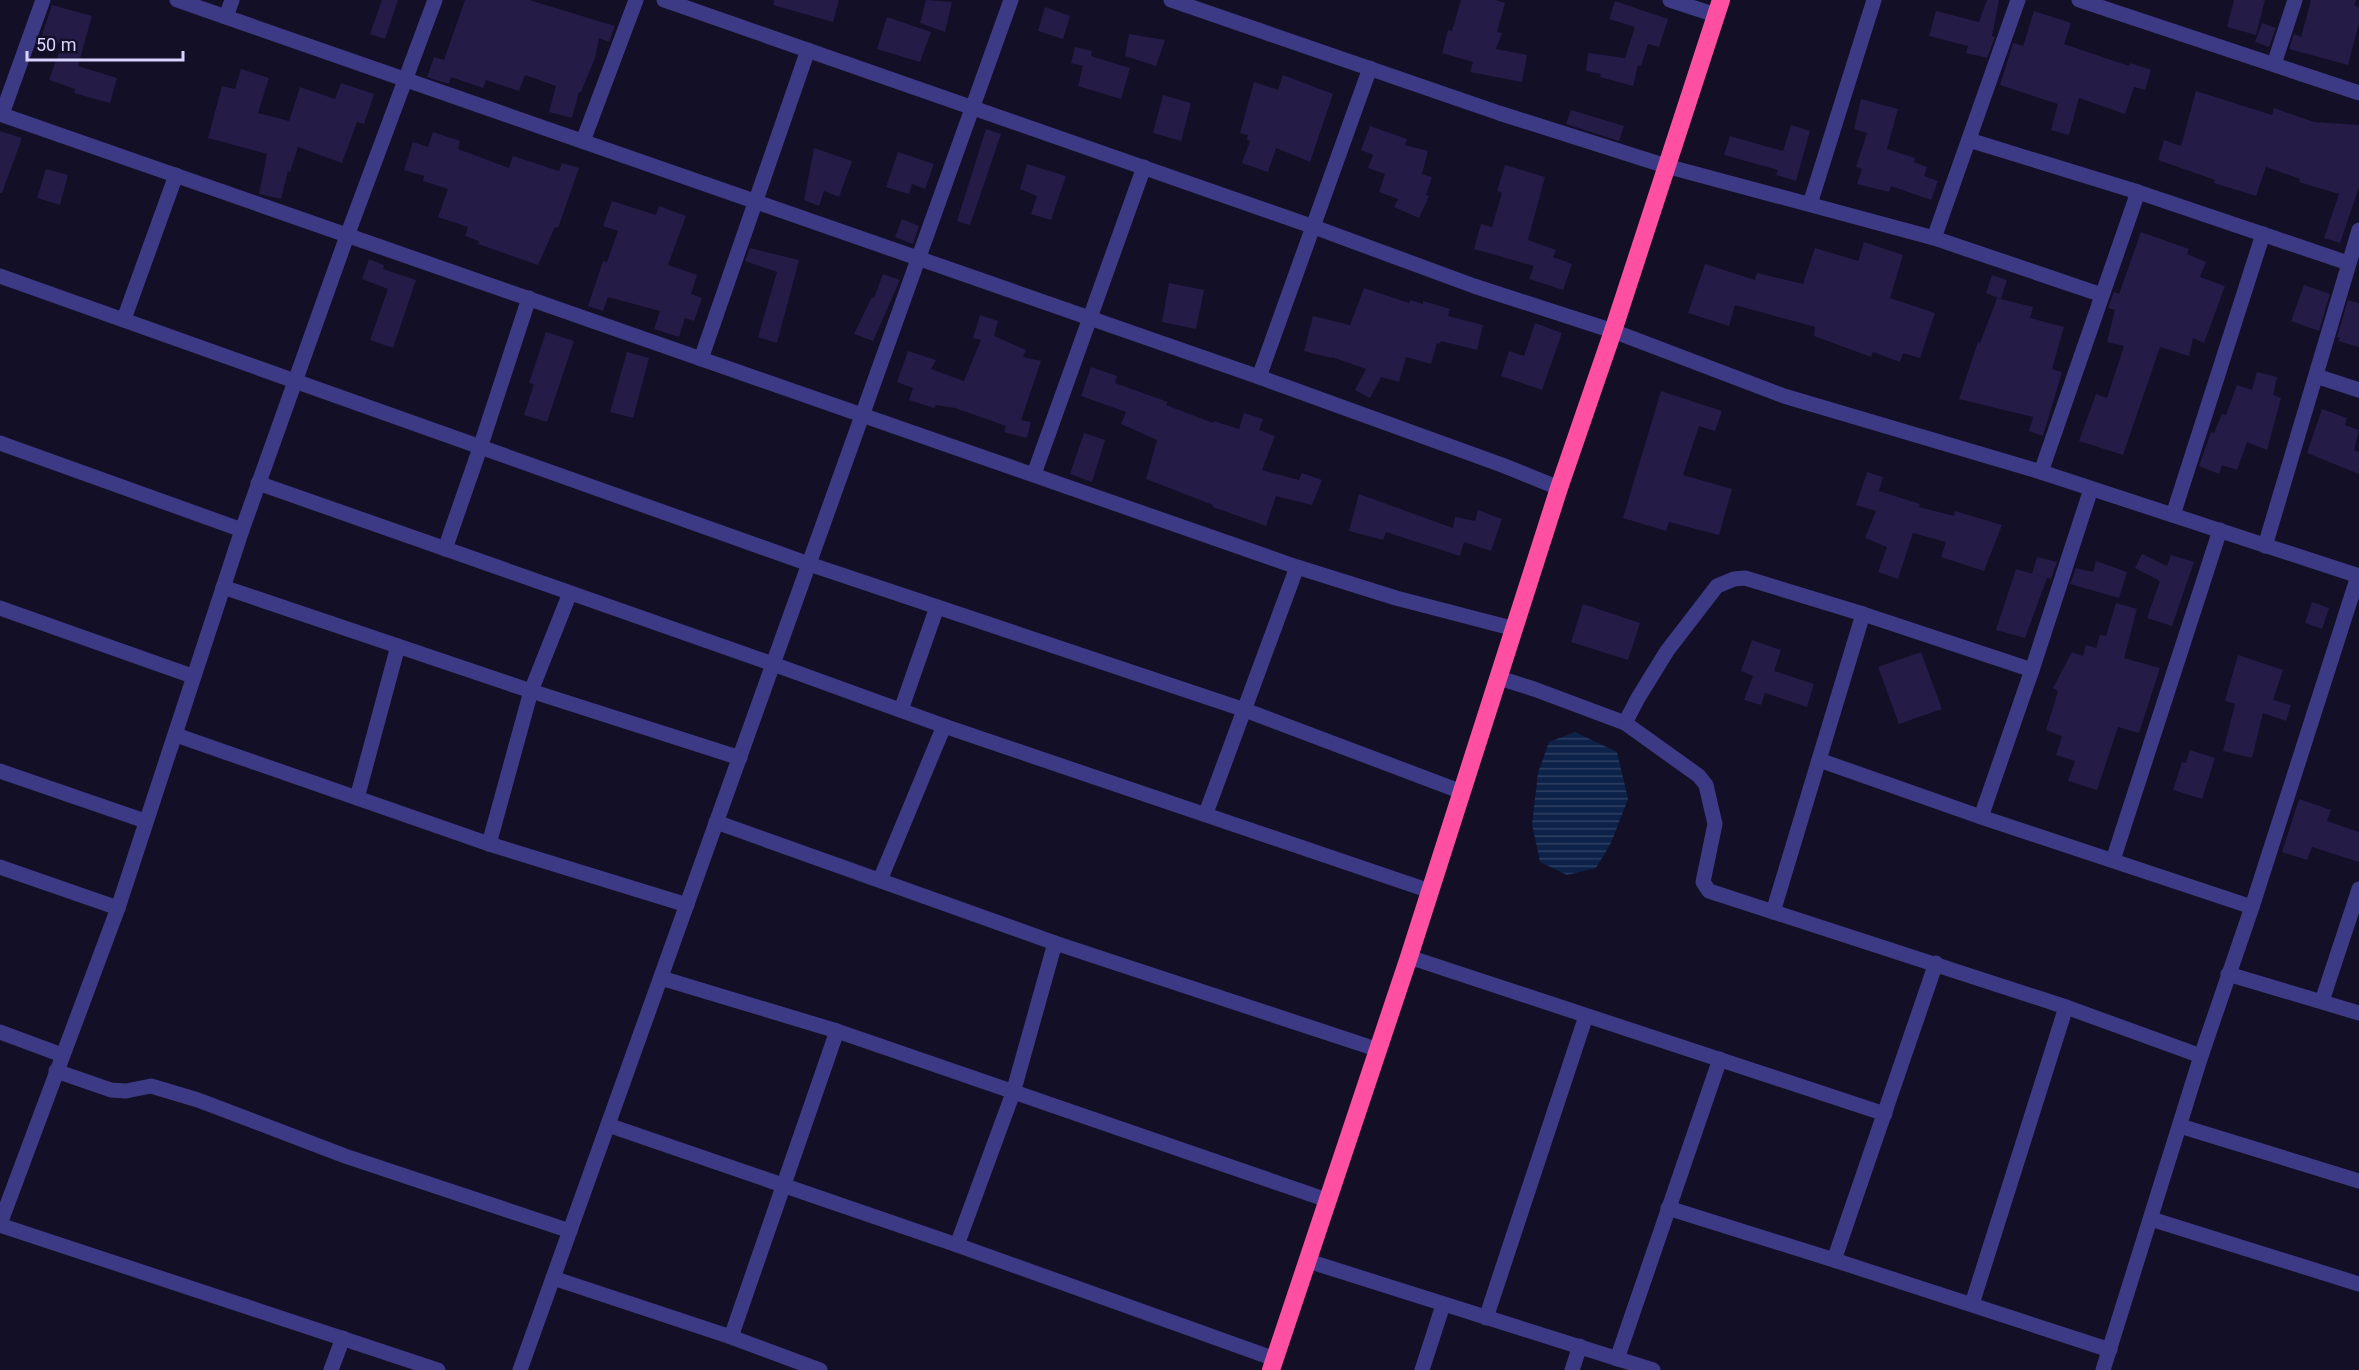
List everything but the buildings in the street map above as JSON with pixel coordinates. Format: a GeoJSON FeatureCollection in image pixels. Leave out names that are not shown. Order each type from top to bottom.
{"type":"FeatureCollection","features":[{"type":"Feature","properties":{"kind":"highway"},"geometry":{"type":"LineString","coordinates":[[1273,1364],[1379,1050],[1559,488],[1613,331],[1718,8]]}},
{"type":"Feature","properties":{"kind":"street"},"geometry":{"type":"LineString","coordinates":[[43,0],[1,114],[1298,567],[1396,598],[1515,629]]}},
{"type":"Feature","properties":{"kind":"street"},"geometry":{"type":"LineString","coordinates":[[177,0],[1259,377],[1559,488]]}},
{"type":"Feature","properties":{"kind":"street"},"geometry":{"type":"LineString","coordinates":[[225,17],[232,0]]}},
{"type":"Feature","properties":{"kind":"street"},"geometry":{"type":"LineString","coordinates":[[435,0],[258,483],[192,676],[176,735],[145,821],[118,908],[0,1225],[438,1370]]}},
{"type":"Feature","properties":{"kind":"street"},"geometry":{"type":"LineString","coordinates":[[584,141],[636,0]]}},
{"type":"Feature","properties":{"kind":"street"},"geometry":{"type":"LineString","coordinates":[[664,0],[1314,227],[1473,286],[1613,331],[1784,396],[2041,472],[2359,576],[2252,907],[2201,1056],[2103,1370]]}},
{"type":"Feature","properties":{"kind":"street"},"geometry":{"type":"LineString","coordinates":[[520,1370],[1011,0]]}},
{"type":"Feature","properties":{"kind":"street"},"geometry":{"type":"LineString","coordinates":[[1171,0],[1199,4],[1370,68],[1666,166],[1934,238],[2102,294]]}},
{"type":"Feature","properties":{"kind":"street"},"geometry":{"type":"LineString","coordinates":[[1670,0],[1718,8]]}},
{"type":"Feature","properties":{"kind":"street"},"geometry":{"type":"LineString","coordinates":[[1810,204],[1874,0]]}},
{"type":"Feature","properties":{"kind":"street"},"geometry":{"type":"LineString","coordinates":[[1934,238],[2018,0]]}},
{"type":"Feature","properties":{"kind":"street"},"geometry":{"type":"LineString","coordinates":[[2079,0],[2359,93]]}},
{"type":"Feature","properties":{"kind":"street"},"geometry":{"type":"LineString","coordinates":[[2274,64],[2295,0]]}},
{"type":"Feature","properties":{"kind":"street"},"geometry":{"type":"LineString","coordinates":[[701,359],[808,50]]}},
{"type":"Feature","properties":{"kind":"street"},"geometry":{"type":"LineString","coordinates":[[1259,377],[1370,68]]}},
{"type":"Feature","properties":{"kind":"street"},"geometry":{"type":"LineString","coordinates":[[1969,140],[2138,192],[2348,263]]}},
{"type":"Feature","properties":{"kind":"street"},"geometry":{"type":"LineString","coordinates":[[1034,474],[1144,167]]}},
{"type":"Feature","properties":{"kind":"street"},"geometry":{"type":"LineString","coordinates":[[124,319],[176,176]]}},
{"type":"Feature","properties":{"kind":"street"},"geometry":{"type":"LineString","coordinates":[[2041,472],[2138,192]]}},
{"type":"Feature","properties":{"kind":"street"},"geometry":{"type":"LineString","coordinates":[[2265,546],[2359,230]]}},
{"type":"Feature","properties":{"kind":"street"},"geometry":{"type":"LineString","coordinates":[[2173,515],[2263,234]]}},
{"type":"Feature","properties":{"kind":"street"},"geometry":{"type":"LineString","coordinates":[[0,276],[809,564],[1245,710],[1462,792]]}},
{"type":"Feature","properties":{"kind":"street"},"geometry":{"type":"LineString","coordinates":[[445,549],[529,298]]}},
{"type":"Feature","properties":{"kind":"street"},"geometry":{"type":"LineString","coordinates":[[2316,376],[2359,390]]}},
{"type":"Feature","properties":{"kind":"street"},"geometry":{"type":"LineString","coordinates":[[0,443],[242,530]]}},
{"type":"Feature","properties":{"kind":"street"},"geometry":{"type":"LineString","coordinates":[[258,483],[944,726],[1206,813],[1430,891]]}},
{"type":"Feature","properties":{"kind":"street"},"geometry":{"type":"LineString","coordinates":[[1981,817],[2091,489]]}},
{"type":"Feature","properties":{"kind":"street"},"geometry":{"type":"LineString","coordinates":[[2113,860],[2220,530]]}},
{"type":"Feature","properties":{"kind":"street"},"geometry":{"type":"LineString","coordinates":[[1206,813],[1298,567]]}},
{"type":"Feature","properties":{"kind":"street"},"geometry":{"type":"LineString","coordinates":[[1625,723],[1667,651],[1717,586],[1725,581],[1745,578],[2032,670]]}},
{"type":"Feature","properties":{"kind":"street"},"geometry":{"type":"LineString","coordinates":[[223,587],[531,691],[740,758]]}},
{"type":"Feature","properties":{"kind":"street"},"geometry":{"type":"LineString","coordinates":[[489,844],[531,691],[570,593]]}},
{"type":"Feature","properties":{"kind":"street"},"geometry":{"type":"LineString","coordinates":[[901,710],[937,607]]}},
{"type":"Feature","properties":{"kind":"street"},"geometry":{"type":"LineString","coordinates":[[0,608],[192,676]]}},
{"type":"Feature","properties":{"kind":"street"},"geometry":{"type":"LineString","coordinates":[[1773,912],[1863,614]]}},
{"type":"Feature","properties":{"kind":"street"},"geometry":{"type":"LineString","coordinates":[[357,798],[398,646]]}},
{"type":"Feature","properties":{"kind":"street"},"geometry":{"type":"LineString","coordinates":[[1499,678],[1534,688],[1625,723],[1699,776],[1706,785],[1715,824],[1703,876],[1704,886],[1709,891],[1936,963],[2201,1056]]}},
{"type":"Feature","properties":{"kind":"street"},"geometry":{"type":"LineString","coordinates":[[880,880],[944,726]]}},
{"type":"Feature","properties":{"kind":"street"},"geometry":{"type":"LineString","coordinates":[[176,735],[489,844],[687,905]]}},
{"type":"Feature","properties":{"kind":"street"},"geometry":{"type":"LineString","coordinates":[[1819,760],[1981,817],[2252,907]]}},
{"type":"Feature","properties":{"kind":"street"},"geometry":{"type":"LineString","coordinates":[[0,771],[145,821]]}},
{"type":"Feature","properties":{"kind":"street"},"geometry":{"type":"LineString","coordinates":[[716,822],[1055,943],[1379,1050]]}},
{"type":"Feature","properties":{"kind":"street"},"geometry":{"type":"LineString","coordinates":[[0,867],[118,908]]}},
{"type":"Feature","properties":{"kind":"street"},"geometry":{"type":"LineString","coordinates":[[2322,1001],[2359,889]]}},
{"type":"Feature","properties":{"kind":"street"},"geometry":{"type":"LineString","coordinates":[[957,1245],[1012,1093],[1055,943]]}},
{"type":"Feature","properties":{"kind":"street"},"geometry":{"type":"LineString","coordinates":[[1409,957],[1885,1114]]}},
{"type":"Feature","properties":{"kind":"street"},"geometry":{"type":"LineString","coordinates":[[1834,1260],[1936,963]]}},
{"type":"Feature","properties":{"kind":"street"},"geometry":{"type":"LineString","coordinates":[[2228,974],[2359,1013]]}},
{"type":"Feature","properties":{"kind":"street"},"geometry":{"type":"LineString","coordinates":[[661,978],[837,1031],[1327,1200]]}},
{"type":"Feature","properties":{"kind":"street"},"geometry":{"type":"LineString","coordinates":[[1972,1304],[2066,1007]]}},
{"type":"Feature","properties":{"kind":"street"},"geometry":{"type":"LineString","coordinates":[[1486,1318],[1586,1016]]}},
{"type":"Feature","properties":{"kind":"street"},"geometry":{"type":"LineString","coordinates":[[730,1337],[837,1031]]}},
{"type":"Feature","properties":{"kind":"street"},"geometry":{"type":"LineString","coordinates":[[0,1032],[62,1055]]}},
{"type":"Feature","properties":{"kind":"street"},"geometry":{"type":"LineString","coordinates":[[1617,1359],[1720,1059]]}},
{"type":"Feature","properties":{"kind":"street"},"geometry":{"type":"LineString","coordinates":[[56,1071],[111,1090],[126,1091],[151,1086],[160,1088],[198,1100],[345,1156],[570,1231]]}},
{"type":"Feature","properties":{"kind":"street"},"geometry":{"type":"LineString","coordinates":[[608,1125],[957,1245],[1273,1364]]}},
{"type":"Feature","properties":{"kind":"street"},"geometry":{"type":"LineString","coordinates":[[2180,1126],[2359,1181]]}},
{"type":"Feature","properties":{"kind":"street"},"geometry":{"type":"LineString","coordinates":[[1668,1208],[2110,1350]]}},
{"type":"Feature","properties":{"kind":"street"},"geometry":{"type":"LineString","coordinates":[[2151,1219],[2359,1284]]}},
{"type":"Feature","properties":{"kind":"street"},"geometry":{"type":"LineString","coordinates":[[1308,1261],[1653,1370]]}},
{"type":"Feature","properties":{"kind":"street"},"geometry":{"type":"LineString","coordinates":[[553,1278],[730,1337],[820,1370]]}},
{"type":"Feature","properties":{"kind":"street"},"geometry":{"type":"LineString","coordinates":[[1422,1370],[1443,1305]]}},
{"type":"Feature","properties":{"kind":"street"},"geometry":{"type":"LineString","coordinates":[[331,1370],[343,1338]]}},
{"type":"Feature","properties":{"kind":"street"},"geometry":{"type":"LineString","coordinates":[[1572,1370],[1580,1346]]}},
{"type":"Feature","properties":{"kind":"water"},"geometry":{"type":"Polygon","coordinates":[[[1575,732],[1617,752],[1628,799],[1611,843],[1596,868],[1567,875],[1540,862],[1532,824],[1538,773],[1549,742],[1575,732]]]}}]}
